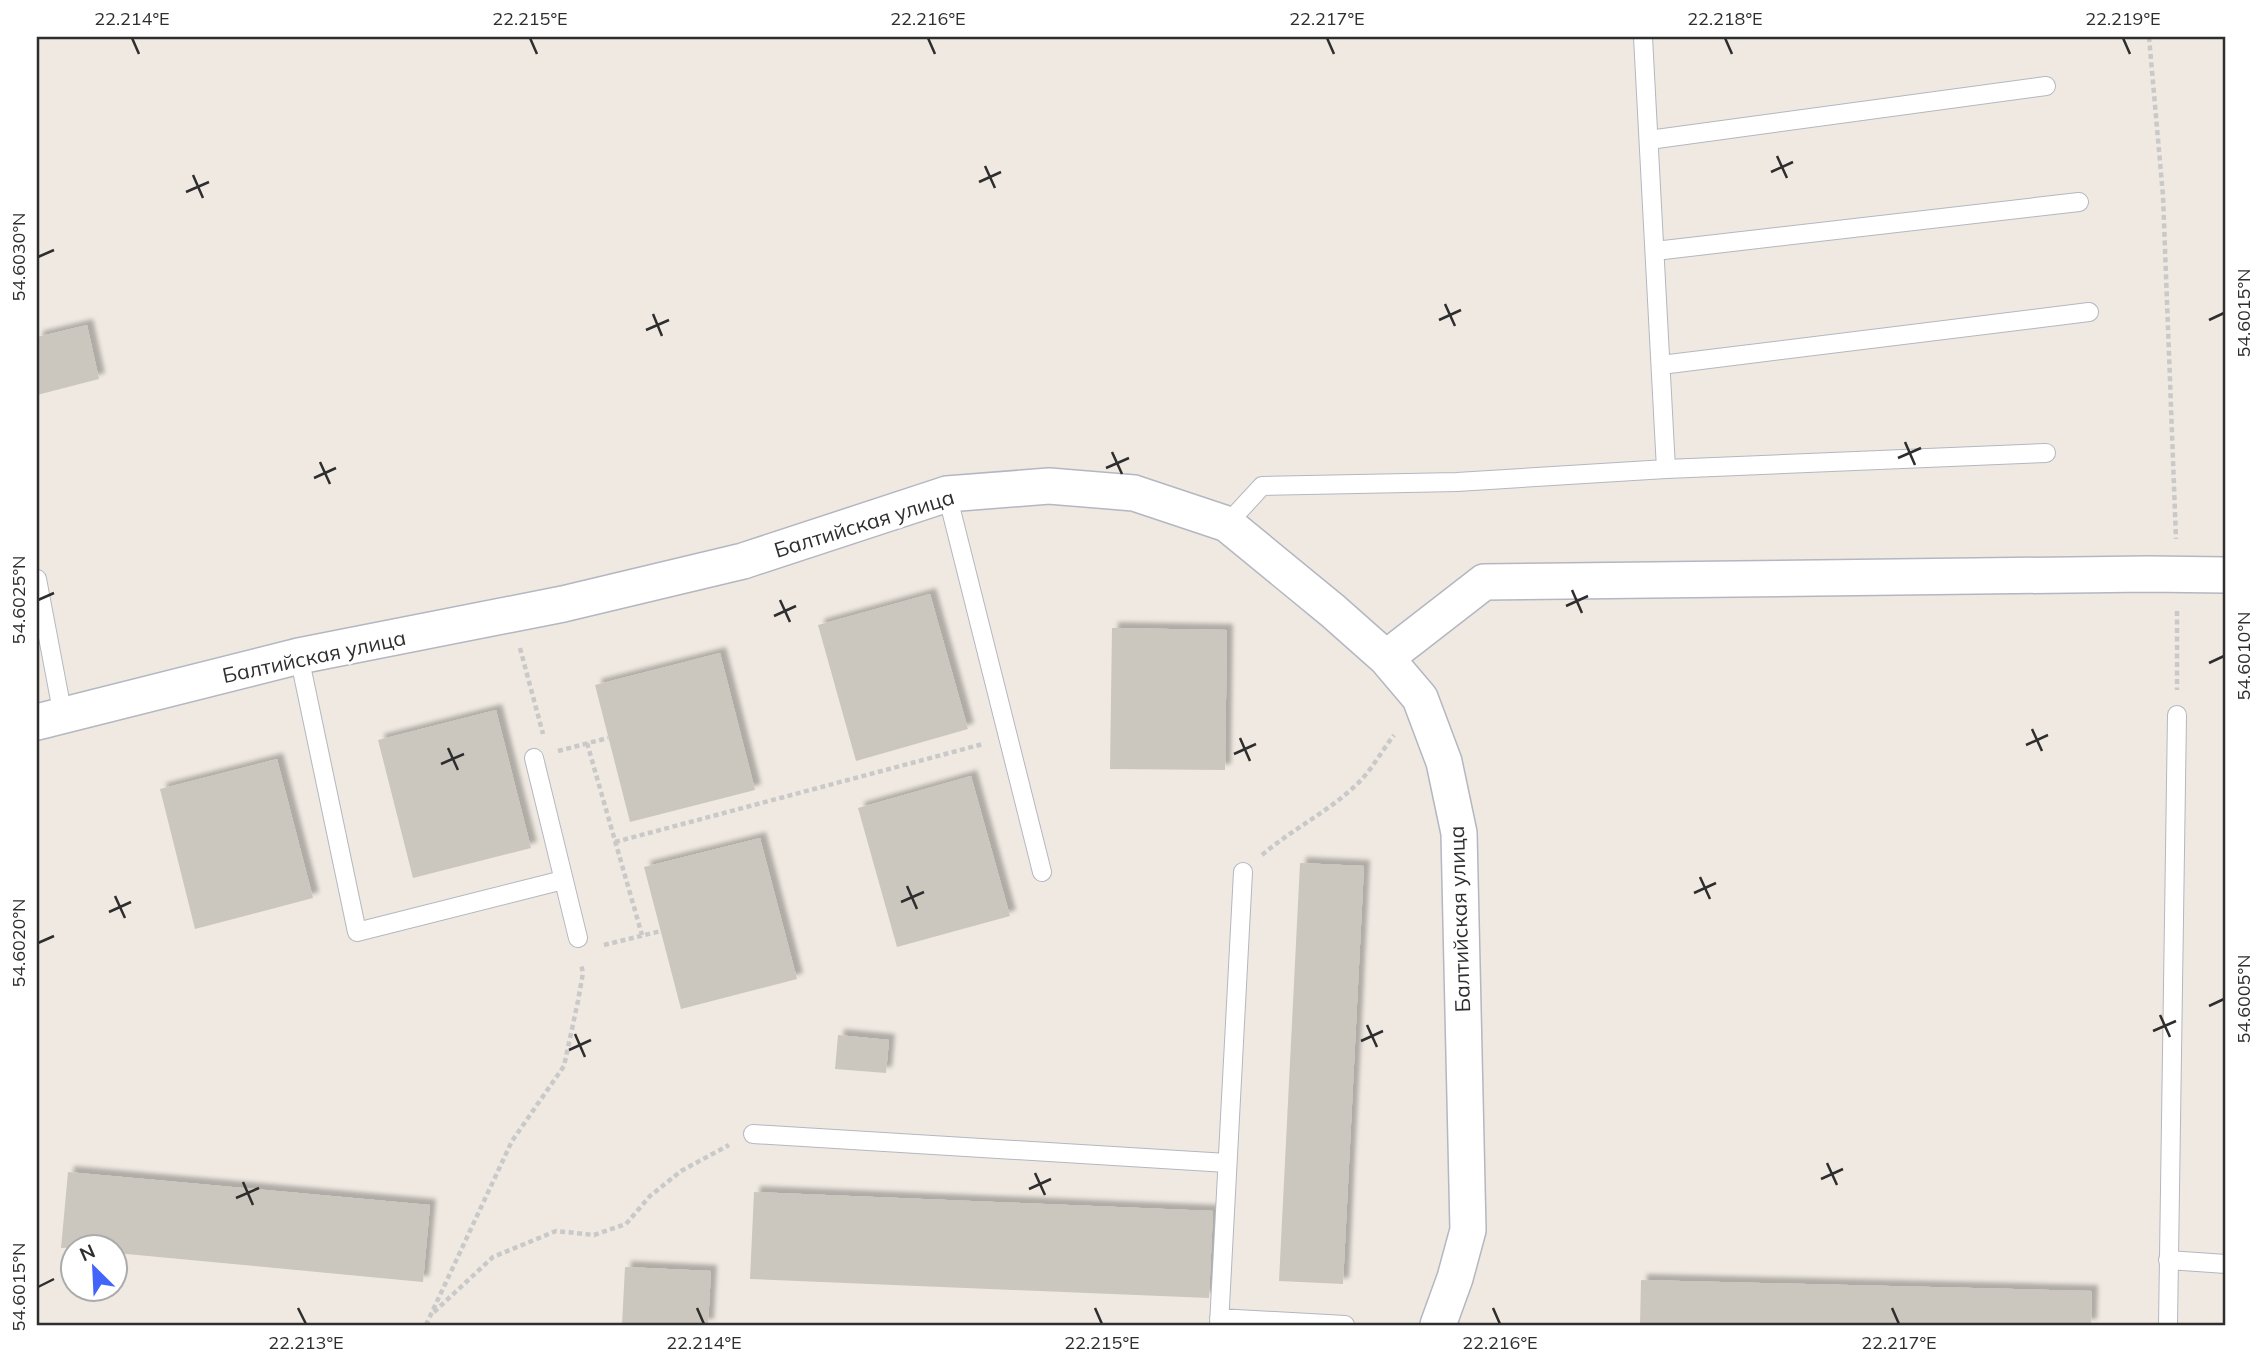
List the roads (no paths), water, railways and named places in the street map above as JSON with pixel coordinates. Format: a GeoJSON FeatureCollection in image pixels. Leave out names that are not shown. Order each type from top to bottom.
{"type":"FeatureCollection","features":[{"type":"Feature","properties":{"kind":"street","name":"Балтийская улица"},"geometry":{"type":"LineString","coordinates":[[50,719],[299,656],[563,604],[743,561],[947,494],[1049,486],[1134,493],[1227,524],[1334,611],[1386,658],[1420,698],[1444,762],[1459,833],[1468,1230],[1438,1325]]}},
{"type":"Feature","properties":{"kind":"street"},"geometry":{"type":"LineString","coordinates":[[1386,658],[1484,582],[2226,575]]}},
{"type":"Feature","properties":{"kind":"lane"},"geometry":{"type":"LineString","coordinates":[[1643,37],[1666,469]]}},
{"type":"Feature","properties":{"kind":"lane"},"geometry":{"type":"LineString","coordinates":[[1649,140],[2046,86]]}},
{"type":"Feature","properties":{"kind":"lane"},"geometry":{"type":"LineString","coordinates":[[1655,251],[2079,202]]}},
{"type":"Feature","properties":{"kind":"lane"},"geometry":{"type":"LineString","coordinates":[[1661,365],[2089,312]]}},
{"type":"Feature","properties":{"kind":"lane"},"geometry":{"type":"LineString","coordinates":[[1227,524],[1262,486],[1458,482],[1666,469],[2046,453]]}},
{"type":"Feature","properties":{"kind":"lane"},"geometry":{"type":"LineString","coordinates":[[947,494],[1042,872]]}},
{"type":"Feature","properties":{"kind":"lane"},"geometry":{"type":"LineString","coordinates":[[37,579],[50,719]]}},
{"type":"Feature","properties":{"kind":"lane"},"geometry":{"type":"LineString","coordinates":[[299,656],[357,932],[563,880]]}},
{"type":"Feature","properties":{"kind":"lane"},"geometry":{"type":"LineString","coordinates":[[2168,1325],[2178,715]]}},
{"type":"Feature","properties":{"kind":"lane"},"geometry":{"type":"LineString","coordinates":[[541,756],[563,880],[579,944]]}},
{"type":"Feature","properties":{"kind":"lane"},"geometry":{"type":"LineString","coordinates":[[1243,872],[1219,1322],[1345,1325]]}},
{"type":"Feature","properties":{"kind":"lane"},"geometry":{"type":"LineString","coordinates":[[753,1134],[1227,1163]]}},
{"type":"Feature","properties":{"kind":"lane"},"geometry":{"type":"LineString","coordinates":[[2168,1260],[2226,1264]]}}]}
